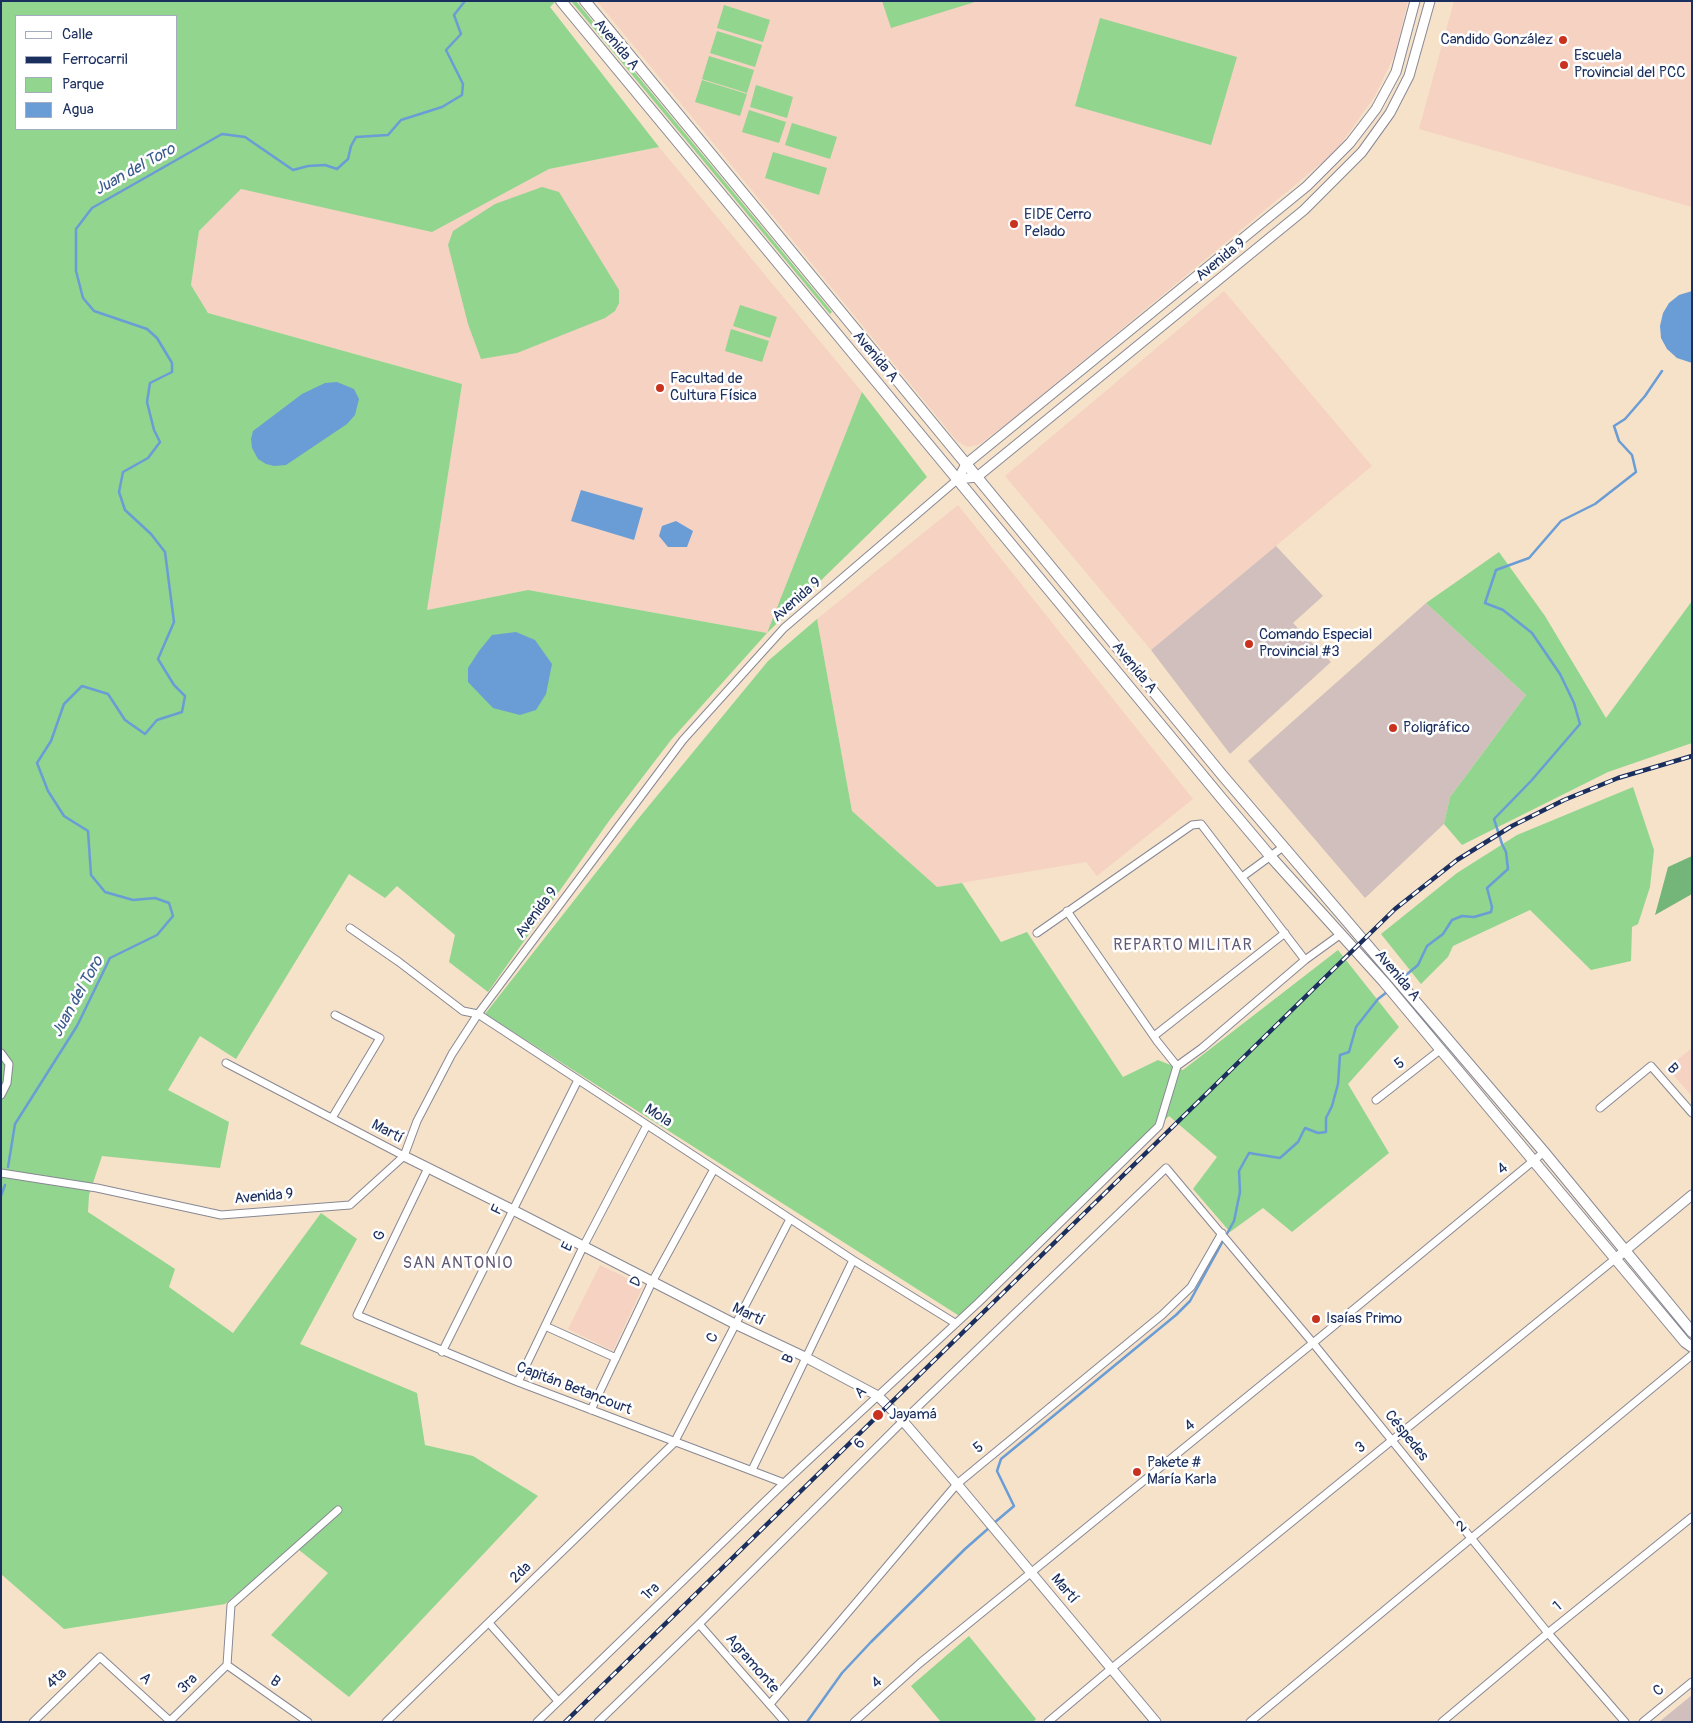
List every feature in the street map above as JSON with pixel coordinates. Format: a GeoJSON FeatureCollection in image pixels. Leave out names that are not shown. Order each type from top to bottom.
{"type":"FeatureCollection","features":[{"type":"Feature","properties":{"kind":"main road","name":"Avenida A"},"geometry":{"type":"LineString","coordinates":[[561,1],[1271,857],[1384,982],[1685,1342],[1692,1347]]}},
{"type":"Feature","properties":{"kind":"main road","name":"Avenida A"},"geometry":{"type":"LineString","coordinates":[[585,1],[1283,847],[1405,987],[1692,1332]]}},
{"type":"Feature","properties":{"kind":"main road"},"geometry":{"type":"LineString","coordinates":[[845,344],[850,324]]}},
{"type":"Feature","properties":{"kind":"main road"},"geometry":{"type":"LineString","coordinates":[[1652,1302],[1661,1295]]}},
{"type":"Feature","properties":{"kind":"street","name":"Avenida 9"},"geometry":{"type":"LineString","coordinates":[[2,1173],[98,1188],[220,1215],[350,1205],[404,1156],[417,1121],[447,1062],[478,1014],[683,740],[784,628],[958,479],[966,464],[1307,186],[1350,143],[1376,109],[1396,72],[1415,1]]}},
{"type":"Feature","properties":{"kind":"street","name":"Avenida 9"},"geometry":{"type":"LineString","coordinates":[[977,477],[1304,210],[1362,152],[1390,113],[1409,76],[1430,1]]}},
{"type":"Feature","properties":{"kind":"street"},"geometry":{"type":"LineString","coordinates":[[1411,18],[1424,22]]}},
{"type":"Feature","properties":{"kind":"street"},"geometry":{"type":"LineString","coordinates":[[1216,259],[1227,273]]}},
{"type":"Feature","properties":{"kind":"street"},"geometry":{"type":"LineString","coordinates":[[958,479],[977,477]]}},
{"type":"Feature","properties":{"kind":"street"},"geometry":{"type":"LineString","coordinates":[[1037,933],[1192,826],[1201,824],[1305,960]]}},
{"type":"Feature","properties":{"kind":"street"},"geometry":{"type":"LineString","coordinates":[[1242,877],[1283,847]]}},
{"type":"Feature","properties":{"kind":"street"},"geometry":{"type":"LineString","coordinates":[[1067,912],[1154,1036],[1178,1066],[1202,1048],[1305,960],[1341,934]]}},
{"type":"Feature","properties":{"kind":"street","name":"Mola"},"geometry":{"type":"LineString","coordinates":[[350,928],[399,962],[463,1011],[478,1014],[853,1260],[955,1323]]}},
{"type":"Feature","properties":{"kind":"street"},"geometry":{"type":"LineString","coordinates":[[1154,1036],[1285,933]]}},
{"type":"Feature","properties":{"kind":"street"},"geometry":{"type":"LineString","coordinates":[[332,1118],[380,1038],[335,1015]]}},
{"type":"Feature","properties":{"kind":"street","name":"5"},"geometry":{"type":"LineString","coordinates":[[1376,1100],[1440,1050]]}},
{"type":"Feature","properties":{"kind":"street"},"geometry":{"type":"LineString","coordinates":[[1,1053],[9,1064],[7,1083],[1,1095]]}},
{"type":"Feature","properties":{"kind":"street","name":"Martí"},"geometry":{"type":"LineString","coordinates":[[226,1063],[404,1156],[652,1282],[805,1357],[878,1396],[903,1421],[957,1484],[1156,1722]]}},
{"type":"Feature","properties":{"kind":"street","name":"A"},"geometry":{"type":"LineString","coordinates":[[784,1483],[955,1323],[1159,1126],[1178,1066]]}},
{"type":"Feature","properties":{"kind":"street","name":"B"},"geometry":{"type":"LineString","coordinates":[[1600,1108],[1650,1066],[1692,1113]]}},
{"type":"Feature","properties":{"kind":"street","name":"F"},"geometry":{"type":"LineString","coordinates":[[442,1352],[578,1080]]}},
{"type":"Feature","properties":{"kind":"street","name":"E"},"geometry":{"type":"LineString","coordinates":[[518,1382],[583,1247],[647,1125]]}},
{"type":"Feature","properties":{"kind":"street","name":"4"},"geometry":{"type":"LineString","coordinates":[[854,1722],[920,1664],[1544,1152]]}},
{"type":"Feature","properties":{"kind":"street","name":"G"},"geometry":{"type":"LineString","coordinates":[[357,1315],[428,1168]]}},
{"type":"Feature","properties":{"kind":"street","name":"Céspedes"},"geometry":{"type":"LineString","coordinates":[[1166,1168],[1313,1343],[1548,1633],[1625,1722]]}},
{"type":"Feature","properties":{"kind":"street","name":"6"},"geometry":{"type":"LineString","coordinates":[[598,1722],[903,1421],[1166,1168]]}},
{"type":"Feature","properties":{"kind":"street","name":"D"},"geometry":{"type":"LineString","coordinates":[[591,1410],[652,1282],[714,1169]]}},
{"type":"Feature","properties":{"kind":"street","name":"3"},"geometry":{"type":"LineString","coordinates":[[1048,1722],[1625,1252],[1692,1195]]}},
{"type":"Feature","properties":{"kind":"street","name":"C"},"geometry":{"type":"LineString","coordinates":[[674,1443],[790,1219]]}},
{"type":"Feature","properties":{"kind":"street","name":"5"},"geometry":{"type":"LineString","coordinates":[[770,1704],[957,1484],[1162,1315],[1191,1287],[1222,1233]]}},
{"type":"Feature","properties":{"kind":"street","name":"B"},"geometry":{"type":"LineString","coordinates":[[752,1470],[853,1260]]}},
{"type":"Feature","properties":{"kind":"street","name":"Capitán Betancourt"},"geometry":{"type":"LineString","coordinates":[[357,1315],[442,1352],[518,1382],[674,1443],[784,1483]]}},
{"type":"Feature","properties":{"kind":"street"},"geometry":{"type":"LineString","coordinates":[[545,1326],[616,1358]]}},
{"type":"Feature","properties":{"kind":"street","name":"2"},"geometry":{"type":"LineString","coordinates":[[1250,1722],[1692,1355]]}},
{"type":"Feature","properties":{"kind":"street","name":"2da"},"geometry":{"type":"LineString","coordinates":[[386,1722],[674,1443]]}},
{"type":"Feature","properties":{"kind":"street","name":"1ra"},"geometry":{"type":"LineString","coordinates":[[537,1722],[784,1483]]}},
{"type":"Feature","properties":{"kind":"street"},"geometry":{"type":"LineString","coordinates":[[227,1665],[231,1605],[338,1510]]}},
{"type":"Feature","properties":{"kind":"street","name":"1"},"geometry":{"type":"LineString","coordinates":[[1442,1722],[1692,1516]]}},
{"type":"Feature","properties":{"kind":"street"},"geometry":{"type":"LineString","coordinates":[[489,1623],[558,1701]]}},
{"type":"Feature","properties":{"kind":"street","name":"Agramonte"},"geometry":{"type":"LineString","coordinates":[[699,1624],[785,1722]]}},
{"type":"Feature","properties":{"kind":"street","name":"A"},"geometry":{"type":"LineString","coordinates":[[100,1656],[170,1722]]}},
{"type":"Feature","properties":{"kind":"street","name":"4ta"},"geometry":{"type":"LineString","coordinates":[[33,1722],[100,1656]]}},
{"type":"Feature","properties":{"kind":"street","name":"B"},"geometry":{"type":"LineString","coordinates":[[227,1665],[308,1722]]}},
{"type":"Feature","properties":{"kind":"street","name":"3ra"},"geometry":{"type":"LineString","coordinates":[[170,1722],[227,1665]]}},
{"type":"Feature","properties":{"kind":"street","name":"C"},"geometry":{"type":"LineString","coordinates":[[1643,1722],[1692,1682]]}},
{"type":"Feature","properties":{"kind":"shaded area","name":"EIDE Cerro Pelado"},"geometry":{"type":"Polygon","coordinates":[[[597,1],[1408,1],[1395,54],[1375,96],[1336,151],[1013,419],[980,444],[968,447],[957,441],[597,1]]]}},
{"type":"Feature","properties":{"kind":"shaded area","name":"Escuela Provincial del PCC"},"geometry":{"type":"Polygon","coordinates":[[[1454,1],[1692,1],[1692,207],[1419,129],[1454,1]]]}},
{"type":"Feature","properties":{"kind":"shaded area","name":"Facultad de Cultura Física"},"geometry":{"type":"Polygon","coordinates":[[[659,147],[862,392],[767,633],[528,590],[427,610],[462,384],[208,313],[191,285],[199,231],[241,189],[432,231],[549,169],[659,147]]]}},
{"type":"Feature","properties":{"kind":"shaded area"},"geometry":{"type":"Polygon","coordinates":[[[1224,291],[1372,466],[1151,650],[1005,476],[1224,291]]]}},
{"type":"Feature","properties":{"kind":"shaded area"},"geometry":{"type":"Polygon","coordinates":[[[958,505],[1193,799],[1097,876],[1086,862],[937,887],[852,811],[817,619],[958,505]]]}},
{"type":"Feature","properties":{"kind":"shaded area"},"geometry":{"type":"Polygon","coordinates":[[[1276,546],[1323,596],[1293,623],[1331,662],[1230,754],[1151,650],[1276,546]]]}},
{"type":"Feature","properties":{"kind":"shaded area","name":"Poligráfico"},"geometry":{"type":"Polygon","coordinates":[[[1426,603],[1526,695],[1450,797],[1444,824],[1365,898],[1248,761],[1426,603]]]}},
{"type":"Feature","properties":{"kind":"shaded area"},"geometry":{"type":"Polygon","coordinates":[[[1692,1048],[1692,1096],[1667,1068],[1692,1048]]]}},
{"type":"Feature","properties":{"kind":"shaded area"},"geometry":{"type":"Polygon","coordinates":[[[600,1265],[643,1286],[613,1351],[568,1329],[600,1265]]]}},
{"type":"Feature","properties":{"kind":"shaded area"},"geometry":{"type":"Polygon","coordinates":[[[1692,1695],[1692,1722],[1659,1722],[1692,1695]]]}},
{"type":"Feature","properties":{"kind":"green space"},"geometry":{"type":"Polygon","coordinates":[[[1,1],[556,1],[550,7],[659,147],[549,169],[432,232],[241,189],[199,231],[191,285],[208,313],[462,384],[427,610],[528,590],[767,633],[671,740],[609,821],[488,992],[449,962],[455,935],[397,886],[385,898],[349,874],[236,1059],[200,1036],[168,1090],[229,1122],[220,1168],[102,1156],[89,1195],[88,1212],[175,1269],[169,1287],[233,1333],[321,1213],[357,1239],[300,1344],[417,1393],[425,1445],[473,1456],[538,1496],[349,1697],[271,1635],[328,1573],[294,1546],[225,1604],[64,1629],[1,1574],[1,1]]]}},
{"type":"Feature","properties":{"kind":"green space"},"geometry":{"type":"Polygon","coordinates":[[[571,1],[576,1],[832,312],[830,314],[571,1]]]}},
{"type":"Feature","properties":{"kind":"green space"},"geometry":{"type":"Polygon","coordinates":[[[882,1],[978,1],[891,28],[882,1]]]}},
{"type":"Feature","properties":{"kind":"green space"},"geometry":{"type":"Polygon","coordinates":[[[724,5],[770,20],[763,42],[717,28],[724,5]]]}},
{"type":"Feature","properties":{"kind":"green space"},"geometry":{"type":"Polygon","coordinates":[[[1100,18],[1237,57],[1211,145],[1075,106],[1100,18]]]}},
{"type":"Feature","properties":{"kind":"green space"},"geometry":{"type":"Polygon","coordinates":[[[717,31],[762,45],[755,67],[710,53],[717,31]]]}},
{"type":"Feature","properties":{"kind":"green space"},"geometry":{"type":"Polygon","coordinates":[[[709,56],[754,70],[747,93],[702,79],[709,56]]]}},
{"type":"Feature","properties":{"kind":"green space"},"geometry":{"type":"Polygon","coordinates":[[[702,80],[747,94],[740,116],[695,102],[702,80]]]}},
{"type":"Feature","properties":{"kind":"green space"},"geometry":{"type":"Polygon","coordinates":[[[756,85],[793,97],[787,118],[750,107],[756,85]]]}},
{"type":"Feature","properties":{"kind":"green space"},"geometry":{"type":"Polygon","coordinates":[[[749,110],[786,122],[779,143],[742,132],[749,110]]]}},
{"type":"Feature","properties":{"kind":"green space"},"geometry":{"type":"Polygon","coordinates":[[[792,123],[837,137],[830,159],[785,145],[792,123]]]}},
{"type":"Feature","properties":{"kind":"green space"},"geometry":{"type":"Polygon","coordinates":[[[773,152],[827,168],[819,195],[765,178],[773,152]]]}},
{"type":"Feature","properties":{"kind":"green space"},"geometry":{"type":"Polygon","coordinates":[[[542,187],[559,192],[619,290],[619,303],[615,311],[605,318],[517,353],[481,359],[468,324],[448,245],[453,231],[495,204],[542,187]]]}},
{"type":"Feature","properties":{"kind":"green space"},"geometry":{"type":"Polygon","coordinates":[[[740,305],[777,317],[770,338],[733,326],[740,305]]]}},
{"type":"Feature","properties":{"kind":"green space"},"geometry":{"type":"Polygon","coordinates":[[[731,329],[769,341],[762,362],[725,351],[731,329]]]}},
{"type":"Feature","properties":{"kind":"green space"},"geometry":{"type":"Polygon","coordinates":[[[862,392],[927,477],[767,633],[862,392]]]}},
{"type":"Feature","properties":{"kind":"green space"},"geometry":{"type":"Polygon","coordinates":[[[1499,552],[1545,616],[1606,718],[1692,601],[1692,743],[1608,772],[1462,845],[1444,824],[1450,797],[1526,695],[1426,603],[1499,552]]]}},
{"type":"Feature","properties":{"kind":"green space"},"geometry":{"type":"Polygon","coordinates":[[[817,619],[852,811],[937,887],[962,883],[1001,942],[1027,932],[1123,1077],[1158,1060],[1183,1070],[1338,950],[1399,1027],[1348,1084],[1389,1153],[1292,1232],[1263,1208],[1230,1232],[1193,1189],[1217,1157],[1169,1116],[961,1317],[485,1014],[638,819],[768,661],[817,619]]]}},
{"type":"Feature","properties":{"kind":"green space"},"geometry":{"type":"Polygon","coordinates":[[[1633,787],[1654,850],[1650,887],[1638,924],[1632,927],[1631,961],[1591,970],[1530,910],[1453,946],[1448,957],[1421,984],[1381,934],[1457,873],[1517,835],[1633,787]]]}},
{"type":"Feature","properties":{"kind":"green space"},"geometry":{"type":"Polygon","coordinates":[[[1692,856],[1692,894],[1655,915],[1668,867],[1692,856]]]}},
{"type":"Feature","properties":{"kind":"green space"},"geometry":{"type":"Polygon","coordinates":[[[969,1636],[1036,1719],[1033,1722],[941,1722],[911,1686],[969,1636]]]}},
{"type":"Feature","properties":{"kind":"water"},"geometry":{"type":"Polygon","coordinates":[[[1692,291],[1692,363],[1677,358],[1667,349],[1661,338],[1660,326],[1663,313],[1669,303],[1679,295],[1692,291]]]}},
{"type":"Feature","properties":{"kind":"water"},"geometry":{"type":"Polygon","coordinates":[[[337,382],[354,389],[359,399],[355,415],[347,424],[286,465],[274,466],[258,459],[252,448],[251,439],[253,431],[302,394],[325,383],[337,382]]]}},
{"type":"Feature","properties":{"kind":"water"},"geometry":{"type":"Polygon","coordinates":[[[581,490],[643,508],[634,540],[571,521],[581,490]]]}},
{"type":"Feature","properties":{"kind":"water"},"geometry":{"type":"Polygon","coordinates":[[[676,521],[693,531],[687,547],[668,547],[659,536],[662,526],[676,521]]]}},
{"type":"Feature","properties":{"kind":"water"},"geometry":{"type":"Polygon","coordinates":[[[516,632],[535,640],[552,664],[546,694],[536,710],[520,715],[493,708],[468,682],[468,668],[492,635],[516,632]]]}},
{"type":"Feature","properties":{"kind":"waterway","name":"Juan del Toro"},"geometry":{"type":"LineString","coordinates":[[8,1167],[15,1124],[77,1026],[110,958],[157,935],[173,916],[169,903],[155,898],[133,900],[105,892],[91,875],[88,831],[64,816],[48,791],[37,763],[51,741],[64,704],[82,686],[108,694],[125,720],[145,734],[157,720],[182,712],[185,696],[174,685],[158,659],[174,622],[165,552],[151,534],[125,510],[119,492],[123,472],[148,458],[160,442],[154,430],[147,402],[150,383],[172,372],[172,363],[157,338],[147,329],[94,311],[83,298],[76,271],[76,229],[92,208],[222,134],[245,137],[293,170],[308,166],[325,165],[337,169],[348,159],[351,146],[356,137],[388,135],[401,120],[442,107],[462,95],[463,84],[446,50],[461,34],[454,15],[465,1]]}},
{"type":"Feature","properties":{"kind":"waterway"},"geometry":{"type":"LineString","coordinates":[[1400,980],[1418,965],[1427,946],[1443,934],[1452,920],[1462,916],[1474,917],[1491,912],[1492,907],[1487,888],[1508,869],[1506,852],[1494,819],[1531,781],[1580,724],[1574,703],[1560,674],[1532,633],[1503,610],[1485,603],[1496,570],[1529,558],[1561,521],[1595,504],[1636,472],[1632,455],[1619,441],[1614,426],[1625,419],[1645,396],[1662,371]]}},
{"type":"Feature","properties":{"kind":"waterway"},"geometry":{"type":"LineString","coordinates":[[994,1523],[1014,1506],[997,1471],[1001,1459],[1176,1315],[1190,1301],[1234,1221],[1240,1192],[1239,1171],[1249,1153],[1280,1158],[1298,1142],[1305,1128],[1318,1133],[1326,1132],[1326,1118],[1332,1106],[1338,1084],[1340,1055],[1349,1052],[1356,1027],[1378,999],[1387,992]]}},
{"type":"Feature","properties":{"kind":"waterway","name":"Juan del Toro"},"geometry":{"type":"LineString","coordinates":[[1,1196],[5,1185]]}},
{"type":"Feature","properties":{"kind":"waterway"},"geometry":{"type":"LineString","coordinates":[[807,1722],[842,1673],[871,1642],[965,1549],[990,1527]]}},
{"type":"Feature","properties":{"kind":"railway"},"geometry":{"type":"LineString","coordinates":[[565,1722],[1395,909],[1457,860],[1512,826],[1564,800],[1618,778],[1692,756]]}},
{"type":"Feature","properties":{"kind":"place","name":"Candido González"},"geometry":{"type":"Point","coordinates":[1563,40]}},
{"type":"Feature","properties":{"kind":"place","name":"Escuela Provincial del PCC"},"geometry":{"type":"Point","coordinates":[1564,65]}},
{"type":"Feature","properties":{"kind":"place","name":"EIDE Cerro Pelado"},"geometry":{"type":"Point","coordinates":[1014,224]}},
{"type":"Feature","properties":{"kind":"place","name":"Facultad de Cultura Física"},"geometry":{"type":"Point","coordinates":[660,388]}},
{"type":"Feature","properties":{"kind":"place","name":"Comando Especial Provincial #3"},"geometry":{"type":"Point","coordinates":[1249,644]}},
{"type":"Feature","properties":{"kind":"place","name":"Poligráfico"},"geometry":{"type":"Point","coordinates":[1393,728]}},
{"type":"Feature","properties":{"kind":"place","name":"Isaías Primo"},"geometry":{"type":"Point","coordinates":[1316,1319]}},
{"type":"Feature","properties":{"kind":"place","name":"Jayamá"},"geometry":{"type":"Point","coordinates":[878,1415]}},
{"type":"Feature","properties":{"kind":"place","name":"Pakete # María Karla"},"geometry":{"type":"Point","coordinates":[1137,1472]}},
{"type":"Feature","properties":{"kind":"district","name":"REPARTO MILITAR"},"geometry":{"type":"Point","coordinates":[1183,946]}},
{"type":"Feature","properties":{"kind":"district","name":"SAN ANTONIO"},"geometry":{"type":"Point","coordinates":[458,1264]}}]}
